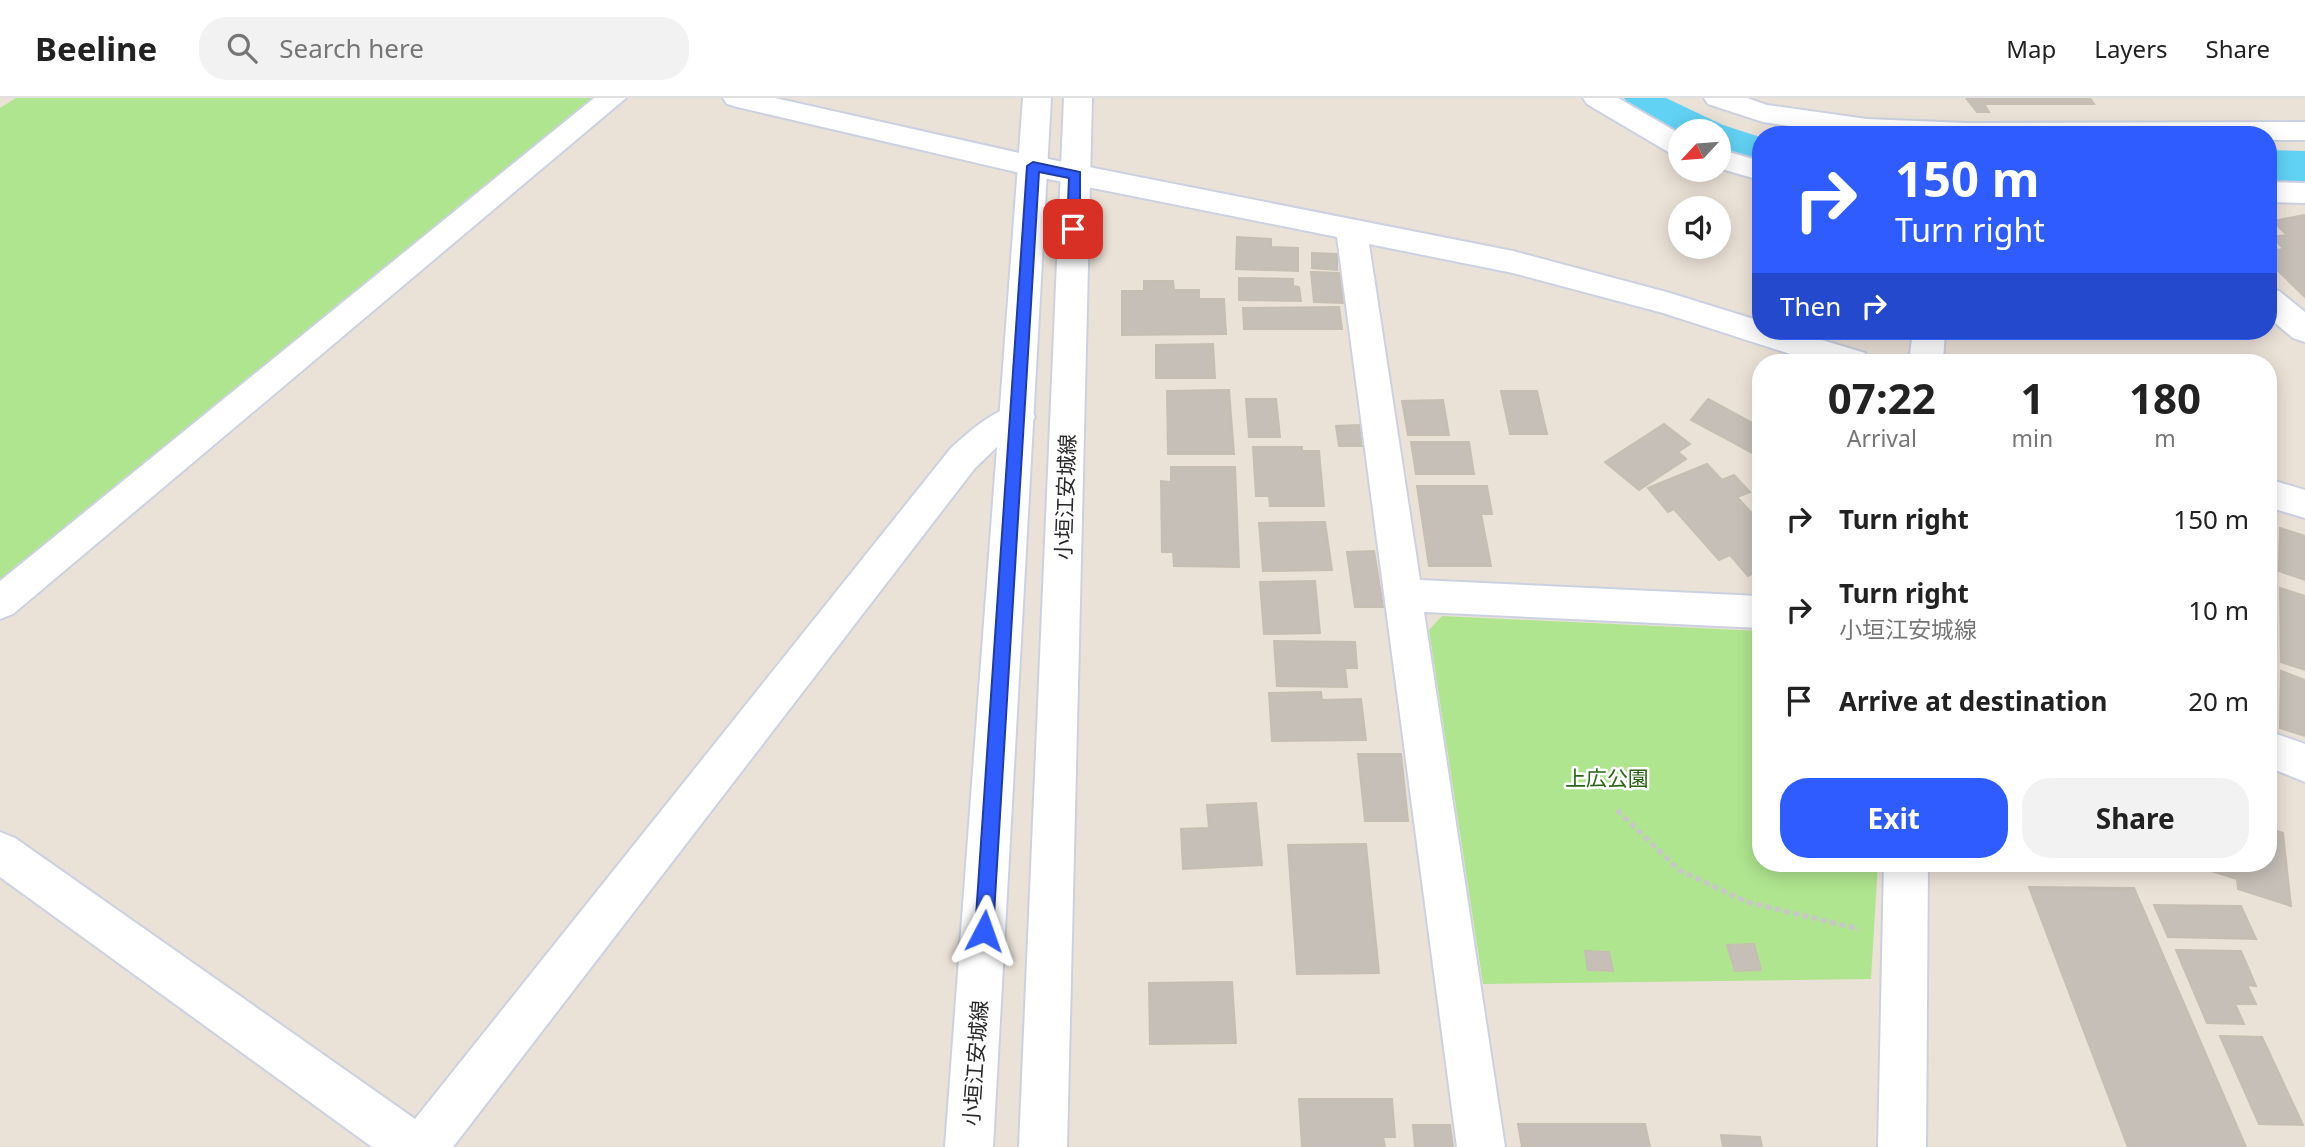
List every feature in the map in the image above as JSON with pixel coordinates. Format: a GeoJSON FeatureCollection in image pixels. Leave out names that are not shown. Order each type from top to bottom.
{"type":"FeatureCollection","features":[{"type":"Feature","properties":{"kind":"street"},"geometry":{"type":"LineString","coordinates":[[0,603],[612,98]]}},
{"type":"Feature","properties":{"kind":"street"},"geometry":{"type":"LineString","coordinates":[[737,98],[1075,175],[1513,262],[1670,304],[1752,330]]}},
{"type":"Feature","properties":{"kind":"street","name":"小垣江安城線"},"geometry":{"type":"LineString","coordinates":[[970,1147],[1037,98]]}},
{"type":"Feature","properties":{"kind":"street","name":"小垣江安城線"},"geometry":{"type":"LineString","coordinates":[[1043,1147],[1078,98]]}},
{"type":"Feature","properties":{"kind":"street"},"geometry":{"type":"LineString","coordinates":[[1597,98],[1668,139]]}},
{"type":"Feature","properties":{"kind":"street"},"geometry":{"type":"LineString","coordinates":[[1718,98],[1763,113],[1840,126]]}},
{"type":"Feature","properties":{"kind":"street"},"geometry":{"type":"LineString","coordinates":[[1847,98],[1867,126]]}},
{"type":"Feature","properties":{"kind":"street"},"geometry":{"type":"LineString","coordinates":[[2277,131],[2305,131]]}},
{"type":"Feature","properties":{"kind":"street"},"geometry":{"type":"LineString","coordinates":[[1731,162],[1752,169]]}},
{"type":"Feature","properties":{"kind":"street"},"geometry":{"type":"LineString","coordinates":[[2277,192],[2305,193]]}},
{"type":"Feature","properties":{"kind":"street"},"geometry":{"type":"LineString","coordinates":[[1351,228],[1481,1147]]}},
{"type":"Feature","properties":{"kind":"street"},"geometry":{"type":"LineString","coordinates":[[2277,307],[2305,330]]}},
{"type":"Feature","properties":{"kind":"street"},"geometry":{"type":"LineString","coordinates":[[1784,340],[1828,354]]}},
{"type":"Feature","properties":{"kind":"street"},"geometry":{"type":"LineString","coordinates":[[423,1147],[963,458],[987,436],[1018,417]]}},
{"type":"Feature","properties":{"kind":"street"},"geometry":{"type":"LineString","coordinates":[[2277,496],[2305,504]]}},
{"type":"Feature","properties":{"kind":"street"},"geometry":{"type":"LineString","coordinates":[[1405,595],[1752,612]]}},
{"type":"Feature","properties":{"kind":"street"},"geometry":{"type":"LineString","coordinates":[[2277,752],[2305,763]]}},
{"type":"Feature","properties":{"kind":"street"},"geometry":{"type":"LineString","coordinates":[[0,852],[413,1147]]}},
{"type":"Feature","properties":{"kind":"street"},"geometry":{"type":"LineString","coordinates":[[1902,1147],[1906,872]]}},
{"type":"Feature","properties":{"kind":"path"},"geometry":{"type":"LineString","coordinates":[[1617,810],[1679,870],[1747,902],[1904,940]]}},
{"type":"Feature","properties":{"kind":"green space"},"geometry":{"type":"Polygon","coordinates":[[[16,98],[592,98],[0,581],[0,108],[16,98]]]}},
{"type":"Feature","properties":{"kind":"green space","name":"上広公園"},"geometry":{"type":"Polygon","coordinates":[[[1442,616],[1752,631],[1752,872],[1877,872],[1871,979],[1483,984],[1429,630],[1442,616]]]}},
{"type":"Feature","properties":{"kind":"building"},"geometry":{"type":"Polygon","coordinates":[[[1966,98],[2090,98],[2094,104],[1984,104],[1989,112],[1977,112],[1966,98]]]}},
{"type":"Feature","properties":{"kind":"building"},"geometry":{"type":"Polygon","coordinates":[[[2305,216],[2305,297],[2277,270],[2277,250],[2284,249],[2277,242],[2277,236],[2287,235],[2277,225],[2277,220],[2305,216]]]}},
{"type":"Feature","properties":{"kind":"building"},"geometry":{"type":"Polygon","coordinates":[[[1237,237],[1271,239],[1271,247],[1298,248],[1298,271],[1236,269],[1237,237]]]}},
{"type":"Feature","properties":{"kind":"building"},"geometry":{"type":"Polygon","coordinates":[[[1312,253],[1337,254],[1337,270],[1312,268],[1312,253]]]}},
{"type":"Feature","properties":{"kind":"building"},"geometry":{"type":"Polygon","coordinates":[[[1311,272],[1340,273],[1343,303],[1314,302],[1311,272]]]}},
{"type":"Feature","properties":{"kind":"building"},"geometry":{"type":"Polygon","coordinates":[[[1239,278],[1293,279],[1293,286],[1299,287],[1301,301],[1239,300],[1239,278]]]}},
{"type":"Feature","properties":{"kind":"building"},"geometry":{"type":"Polygon","coordinates":[[[1144,281],[1173,281],[1174,290],[1199,290],[1199,299],[1224,299],[1226,334],[1122,335],[1122,291],[1144,291],[1144,281]]]}},
{"type":"Feature","properties":{"kind":"building"},"geometry":{"type":"Polygon","coordinates":[[[1339,307],[1342,329],[1244,329],[1243,308],[1339,307]]]}},
{"type":"Feature","properties":{"kind":"building"},"geometry":{"type":"Polygon","coordinates":[[[1213,344],[1215,378],[1156,378],[1156,345],[1213,344]]]}},
{"type":"Feature","properties":{"kind":"building"},"geometry":{"type":"Polygon","coordinates":[[[1229,390],[1234,454],[1168,454],[1167,391],[1229,390]]]}},
{"type":"Feature","properties":{"kind":"building"},"geometry":{"type":"Polygon","coordinates":[[[1501,391],[1537,391],[1547,434],[1510,434],[1501,391]]]}},
{"type":"Feature","properties":{"kind":"building"},"geometry":{"type":"Polygon","coordinates":[[[1246,399],[1276,399],[1280,437],[1249,437],[1246,399]]]}},
{"type":"Feature","properties":{"kind":"building"},"geometry":{"type":"Polygon","coordinates":[[[1708,399],[1752,423],[1752,453],[1691,420],[1708,399]]]}},
{"type":"Feature","properties":{"kind":"building"},"geometry":{"type":"Polygon","coordinates":[[[1443,400],[1449,435],[1408,435],[1402,401],[1443,400]]]}},
{"type":"Feature","properties":{"kind":"building"},"geometry":{"type":"Polygon","coordinates":[[[1664,424],[1690,444],[1678,452],[1686,459],[1639,490],[1605,462],[1664,424]]]}},
{"type":"Feature","properties":{"kind":"building"},"geometry":{"type":"Polygon","coordinates":[[[1359,425],[1363,446],[1339,446],[1336,426],[1359,425]]]}},
{"type":"Feature","properties":{"kind":"building"},"geometry":{"type":"Polygon","coordinates":[[[1411,442],[1469,442],[1474,474],[1416,474],[1411,442]]]}},
{"type":"Feature","properties":{"kind":"building"},"geometry":{"type":"Polygon","coordinates":[[[1253,447],[1302,447],[1302,451],[1319,451],[1324,506],[1270,506],[1269,496],[1256,496],[1253,447]]]}},
{"type":"Feature","properties":{"kind":"building"},"geometry":{"type":"Polygon","coordinates":[[[1707,464],[1722,480],[1734,475],[1750,492],[1737,497],[1752,513],[1752,574],[1748,576],[1730,555],[1719,560],[1674,509],[1668,512],[1648,488],[1707,464]]]}},
{"type":"Feature","properties":{"kind":"building"},"geometry":{"type":"Polygon","coordinates":[[[1171,467],[1235,467],[1239,567],[1174,566],[1173,552],[1162,552],[1161,481],[1171,482],[1171,467]]]}},
{"type":"Feature","properties":{"kind":"building"},"geometry":{"type":"Polygon","coordinates":[[[1417,486],[1487,486],[1492,514],[1481,514],[1491,566],[1429,566],[1417,486]]]}},
{"type":"Feature","properties":{"kind":"building"},"geometry":{"type":"Polygon","coordinates":[[[1325,522],[1332,570],[1263,571],[1259,523],[1325,522]]]}},
{"type":"Feature","properties":{"kind":"building"},"geometry":{"type":"Polygon","coordinates":[[[2280,528],[2305,536],[2305,580],[2279,571],[2280,528]]]}},
{"type":"Feature","properties":{"kind":"building"},"geometry":{"type":"Polygon","coordinates":[[[1374,551],[1383,607],[1355,607],[1347,552],[1374,551]]]}},
{"type":"Feature","properties":{"kind":"building"},"geometry":{"type":"Polygon","coordinates":[[[1315,581],[1320,633],[1264,634],[1260,582],[1315,581]]]}},
{"type":"Feature","properties":{"kind":"building"},"geometry":{"type":"Polygon","coordinates":[[[2280,588],[2305,596],[2305,670],[2281,662],[2280,588]]]}},
{"type":"Feature","properties":{"kind":"building"},"geometry":{"type":"Polygon","coordinates":[[[1274,641],[1355,642],[1357,668],[1345,668],[1347,687],[1277,686],[1274,641]]]}},
{"type":"Feature","properties":{"kind":"building"},"geometry":{"type":"Polygon","coordinates":[[[2281,671],[2305,680],[2305,736],[2280,728],[2281,671]]]}},
{"type":"Feature","properties":{"kind":"building"},"geometry":{"type":"Polygon","coordinates":[[[1321,692],[1322,700],[1361,699],[1366,740],[1272,741],[1269,693],[1321,692]]]}},
{"type":"Feature","properties":{"kind":"building"},"geometry":{"type":"Polygon","coordinates":[[[1358,754],[1401,754],[1408,821],[1365,821],[1358,754]]]}},
{"type":"Feature","properties":{"kind":"building"},"geometry":{"type":"Polygon","coordinates":[[[1256,803],[1262,865],[1183,869],[1181,829],[1209,828],[1207,805],[1256,803]]]}},
{"type":"Feature","properties":{"kind":"building"},"geometry":{"type":"Polygon","coordinates":[[[2277,831],[2283,833],[2291,906],[2238,889],[2237,879],[2214,872],[2277,872],[2277,831]]]}},
{"type":"Feature","properties":{"kind":"building"},"geometry":{"type":"Polygon","coordinates":[[[1366,844],[1379,973],[1297,974],[1288,845],[1366,844]]]}},
{"type":"Feature","properties":{"kind":"building"},"geometry":{"type":"Polygon","coordinates":[[[2029,887],[2134,888],[2246,1147],[2128,1147],[2029,887]]]}},
{"type":"Feature","properties":{"kind":"building"},"geometry":{"type":"Polygon","coordinates":[[[2154,905],[2241,906],[2256,939],[2168,937],[2154,905]]]}},
{"type":"Feature","properties":{"kind":"building"},"geometry":{"type":"Polygon","coordinates":[[[1754,944],[1761,970],[1735,971],[1727,945],[1754,944]]]}},
{"type":"Feature","properties":{"kind":"building"},"geometry":{"type":"Polygon","coordinates":[[[2176,950],[2241,951],[2256,986],[2247,985],[2256,1004],[2235,1004],[2244,1024],[2207,1023],[2176,950]]]}},
{"type":"Feature","properties":{"kind":"building"},"geometry":{"type":"Polygon","coordinates":[[[1585,951],[1609,952],[1613,971],[1588,970],[1585,951]]]}},
{"type":"Feature","properties":{"kind":"building"},"geometry":{"type":"Polygon","coordinates":[[[1232,982],[1236,1043],[1150,1044],[1149,983],[1232,982]]]}},
{"type":"Feature","properties":{"kind":"building"},"geometry":{"type":"Polygon","coordinates":[[[2220,1036],[2262,1037],[2303,1125],[2259,1124],[2220,1036]]]}},
{"type":"Feature","properties":{"kind":"building"},"geometry":{"type":"Polygon","coordinates":[[[1299,1099],[1392,1099],[1395,1137],[1383,1137],[1385,1147],[1302,1147],[1299,1099]]]}},
{"type":"Feature","properties":{"kind":"building"},"geometry":{"type":"Polygon","coordinates":[[[1518,1124],[1645,1124],[1650,1147],[1522,1147],[1518,1124]]]}},
{"type":"Feature","properties":{"kind":"building"},"geometry":{"type":"Polygon","coordinates":[[[1413,1125],[1450,1125],[1453,1147],[1415,1147],[1413,1125]]]}},
{"type":"Feature","properties":{"kind":"building"},"geometry":{"type":"Polygon","coordinates":[[[1721,1135],[1760,1137],[1762,1147],[1723,1147],[1721,1135]]]}},
{"type":"Feature","properties":{"kind":"waterway"},"geometry":{"type":"LineString","coordinates":[[1641,98],[1681,119]]}},
{"type":"Feature","properties":{"kind":"waterway"},"geometry":{"type":"LineString","coordinates":[[1731,139],[1752,146]]}},
{"type":"Feature","properties":{"kind":"waterway"},"geometry":{"type":"LineString","coordinates":[[2277,170],[2305,171]]}},
{"type":"Feature","properties":{"kind":"route"},"geometry":{"type":"LineString","coordinates":[[984,931],[1033,166],[1075,175],[1073,229]]}}]}
